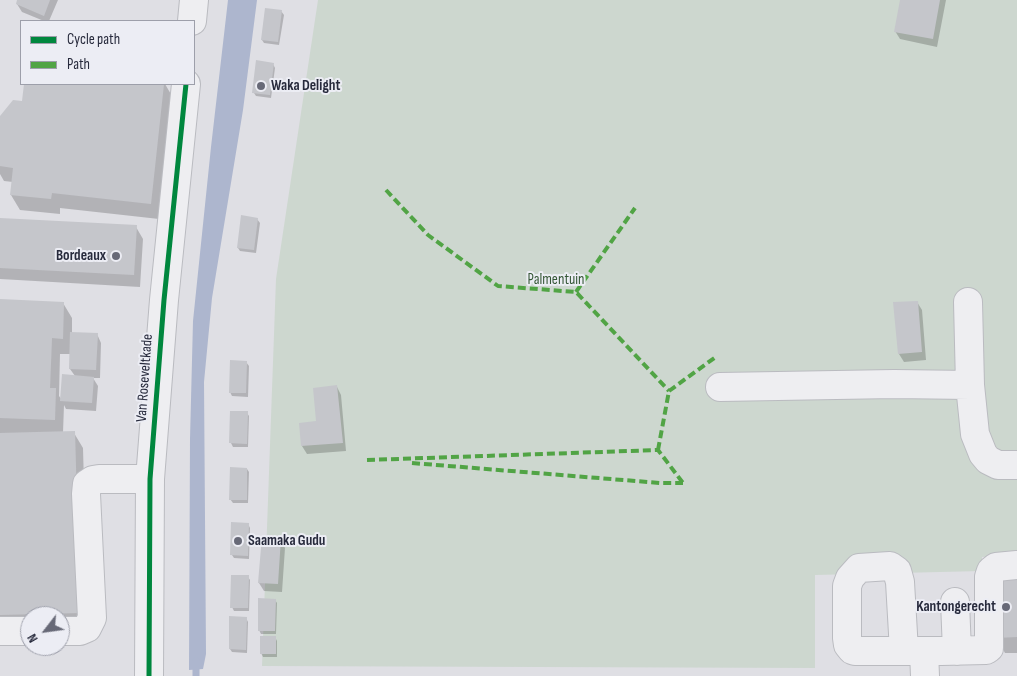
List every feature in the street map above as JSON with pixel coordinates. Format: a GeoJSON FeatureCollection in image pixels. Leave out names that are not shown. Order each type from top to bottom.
{"type":"FeatureCollection","features":[{"type":"Feature","properties":{"kind":"street"},"geometry":{"type":"LineString","coordinates":[[192,20],[194,0]]}},
{"type":"Feature","properties":{"kind":"street","name":"Van Roseveltkade"},"geometry":{"type":"LineString","coordinates":[[149,676],[150,479],[164,300],[186,85]]}},
{"type":"Feature","properties":{"kind":"street"},"geometry":{"type":"LineString","coordinates":[[968,302],[970,385],[975,434],[983,454],[988,460],[998,465],[1017,465]]}},
{"type":"Feature","properties":{"kind":"street"},"geometry":{"type":"LineString","coordinates":[[720,387],[894,384],[970,385]]}},
{"type":"Feature","properties":{"kind":"street"},"geometry":{"type":"LineString","coordinates":[[70,631],[80,631],[87,628],[92,618],[87,484],[93,480],[150,479]]}},
{"type":"Feature","properties":{"kind":"street"},"geometry":{"type":"LineString","coordinates":[[932,659],[989,648],[989,577],[991,571],[996,567],[1017,565]]}},
{"type":"Feature","properties":{"kind":"street"},"geometry":{"type":"LineString","coordinates":[[932,659],[956,602]]}},
{"type":"Feature","properties":{"kind":"street"},"geometry":{"type":"LineString","coordinates":[[0,631],[20,631]]}},
{"type":"Feature","properties":{"kind":"green space","name":"Palmentuin"},"geometry":{"type":"Polygon","coordinates":[[[318,0],[1017,0],[1017,555],[982,557],[982,571],[815,575],[815,668],[262,666],[276,279],[318,0]]]}},
{"type":"Feature","properties":{"kind":"water"},"geometry":{"type":"Polygon","coordinates":[[[228,0],[257,0],[243,110],[212,298],[204,382],[206,654],[203,669],[189,670],[190,439],[193,321],[228,0]]]}},
{"type":"Feature","properties":{"kind":"building"},"geometry":{"type":"Polygon","coordinates":[[[17,0],[50,0],[44,16],[16,4],[17,0]]]}},
{"type":"Feature","properties":{"kind":"building"},"geometry":{"type":"Polygon","coordinates":[[[900,0],[940,0],[933,39],[894,32],[900,0]]]}},
{"type":"Feature","properties":{"kind":"building"},"geometry":{"type":"Polygon","coordinates":[[[265,8],[282,10],[278,42],[261,40],[265,8]]]}},
{"type":"Feature","properties":{"kind":"building"},"geometry":{"type":"Polygon","coordinates":[[[256,60],[274,63],[270,95],[252,93],[256,60]]]}},
{"type":"Feature","properties":{"kind":"building"},"geometry":{"type":"Polygon","coordinates":[[[24,85],[164,85],[151,204],[52,193],[51,199],[10,195],[13,168],[0,166],[0,116],[13,100],[22,101],[24,85]]]}},
{"type":"Feature","properties":{"kind":"building"},"geometry":{"type":"Polygon","coordinates":[[[241,215],[258,218],[254,250],[237,248],[241,215]]]}},
{"type":"Feature","properties":{"kind":"building"},"geometry":{"type":"Polygon","coordinates":[[[0,218],[137,225],[134,275],[0,268],[0,218]]]}},
{"type":"Feature","properties":{"kind":"building"},"geometry":{"type":"Polygon","coordinates":[[[0,299],[64,302],[63,339],[52,338],[50,388],[56,388],[55,420],[0,418],[0,299]]]}},
{"type":"Feature","properties":{"kind":"building"},"geometry":{"type":"Polygon","coordinates":[[[918,301],[922,352],[898,354],[893,302],[918,301]]]}},
{"type":"Feature","properties":{"kind":"building"},"geometry":{"type":"Polygon","coordinates":[[[70,332],[98,333],[96,370],[69,369],[70,332]]]}},
{"type":"Feature","properties":{"kind":"building"},"geometry":{"type":"Polygon","coordinates":[[[230,360],[247,361],[246,393],[229,393],[230,360]]]}},
{"type":"Feature","properties":{"kind":"building"},"geometry":{"type":"Polygon","coordinates":[[[62,374],[94,377],[92,403],[60,401],[62,374]]]}},
{"type":"Feature","properties":{"kind":"building"},"geometry":{"type":"Polygon","coordinates":[[[337,385],[343,443],[301,446],[299,423],[316,421],[313,388],[337,385]]]}},
{"type":"Feature","properties":{"kind":"building"},"geometry":{"type":"Polygon","coordinates":[[[230,411],[248,411],[247,444],[229,443],[230,411]]]}},
{"type":"Feature","properties":{"kind":"building"},"geometry":{"type":"Polygon","coordinates":[[[75,431],[80,613],[70,613],[70,606],[20,606],[20,614],[0,615],[0,433],[75,431]]]}},
{"type":"Feature","properties":{"kind":"building"},"geometry":{"type":"Polygon","coordinates":[[[230,467],[247,468],[247,500],[229,500],[230,467]]]}},
{"type":"Feature","properties":{"kind":"building"},"geometry":{"type":"Polygon","coordinates":[[[231,522],[249,523],[248,556],[230,555],[231,522]]]}},
{"type":"Feature","properties":{"kind":"building"},"geometry":{"type":"Polygon","coordinates":[[[262,536],[281,538],[278,584],[258,583],[262,536]]]}},
{"type":"Feature","properties":{"kind":"building"},"geometry":{"type":"Polygon","coordinates":[[[231,575],[249,575],[248,608],[230,608],[231,575]]]}},
{"type":"Feature","properties":{"kind":"building","name":"Kantongerecht"},"geometry":{"type":"Polygon","coordinates":[[[1017,576],[1017,637],[995,638],[993,577],[1017,576]]]}},
{"type":"Feature","properties":{"kind":"building"},"geometry":{"type":"Polygon","coordinates":[[[258,598],[276,599],[275,631],[258,631],[258,598]]]}},
{"type":"Feature","properties":{"kind":"building"},"geometry":{"type":"Polygon","coordinates":[[[229,616],[247,617],[246,650],[229,649],[229,616]]]}},
{"type":"Feature","properties":{"kind":"building"},"geometry":{"type":"Polygon","coordinates":[[[260,636],[276,636],[276,654],[260,654],[260,636]]]}},
{"type":"Feature","properties":{"kind":"waterway"},"geometry":{"type":"LineString","coordinates":[[196,661],[196,676]]}},
{"type":"Feature","properties":{"kind":"marked path"},"geometry":{"type":"LineString","coordinates":[[386,190],[428,235],[498,286],[576,292],[669,391]]}},
{"type":"Feature","properties":{"kind":"marked path"},"geometry":{"type":"LineString","coordinates":[[576,292],[635,208]]}},
{"type":"Feature","properties":{"kind":"marked path"},"geometry":{"type":"LineString","coordinates":[[658,450],[669,391],[717,356]]}},
{"type":"Feature","properties":{"kind":"marked path"},"geometry":{"type":"LineString","coordinates":[[367,460],[658,450],[683,483]]}},
{"type":"Feature","properties":{"kind":"marked path"},"geometry":{"type":"LineString","coordinates":[[412,463],[660,483],[683,483]]}},
{"type":"Feature","properties":{"kind":"cycle path"},"geometry":{"type":"LineString","coordinates":[[149,676],[150,479],[164,300],[186,85]]}},
{"type":"Feature","properties":{"kind":"place","name":"Waka Delight"},"geometry":{"type":"Point","coordinates":[261,86]}},
{"type":"Feature","properties":{"kind":"place","name":"Bordeaux"},"geometry":{"type":"Point","coordinates":[116,256]}},
{"type":"Feature","properties":{"kind":"place","name":"Saamaka Gudu"},"geometry":{"type":"Point","coordinates":[238,541]}},
{"type":"Feature","properties":{"kind":"place","name":"Kantongerecht"},"geometry":{"type":"Point","coordinates":[1006,607]}}]}
